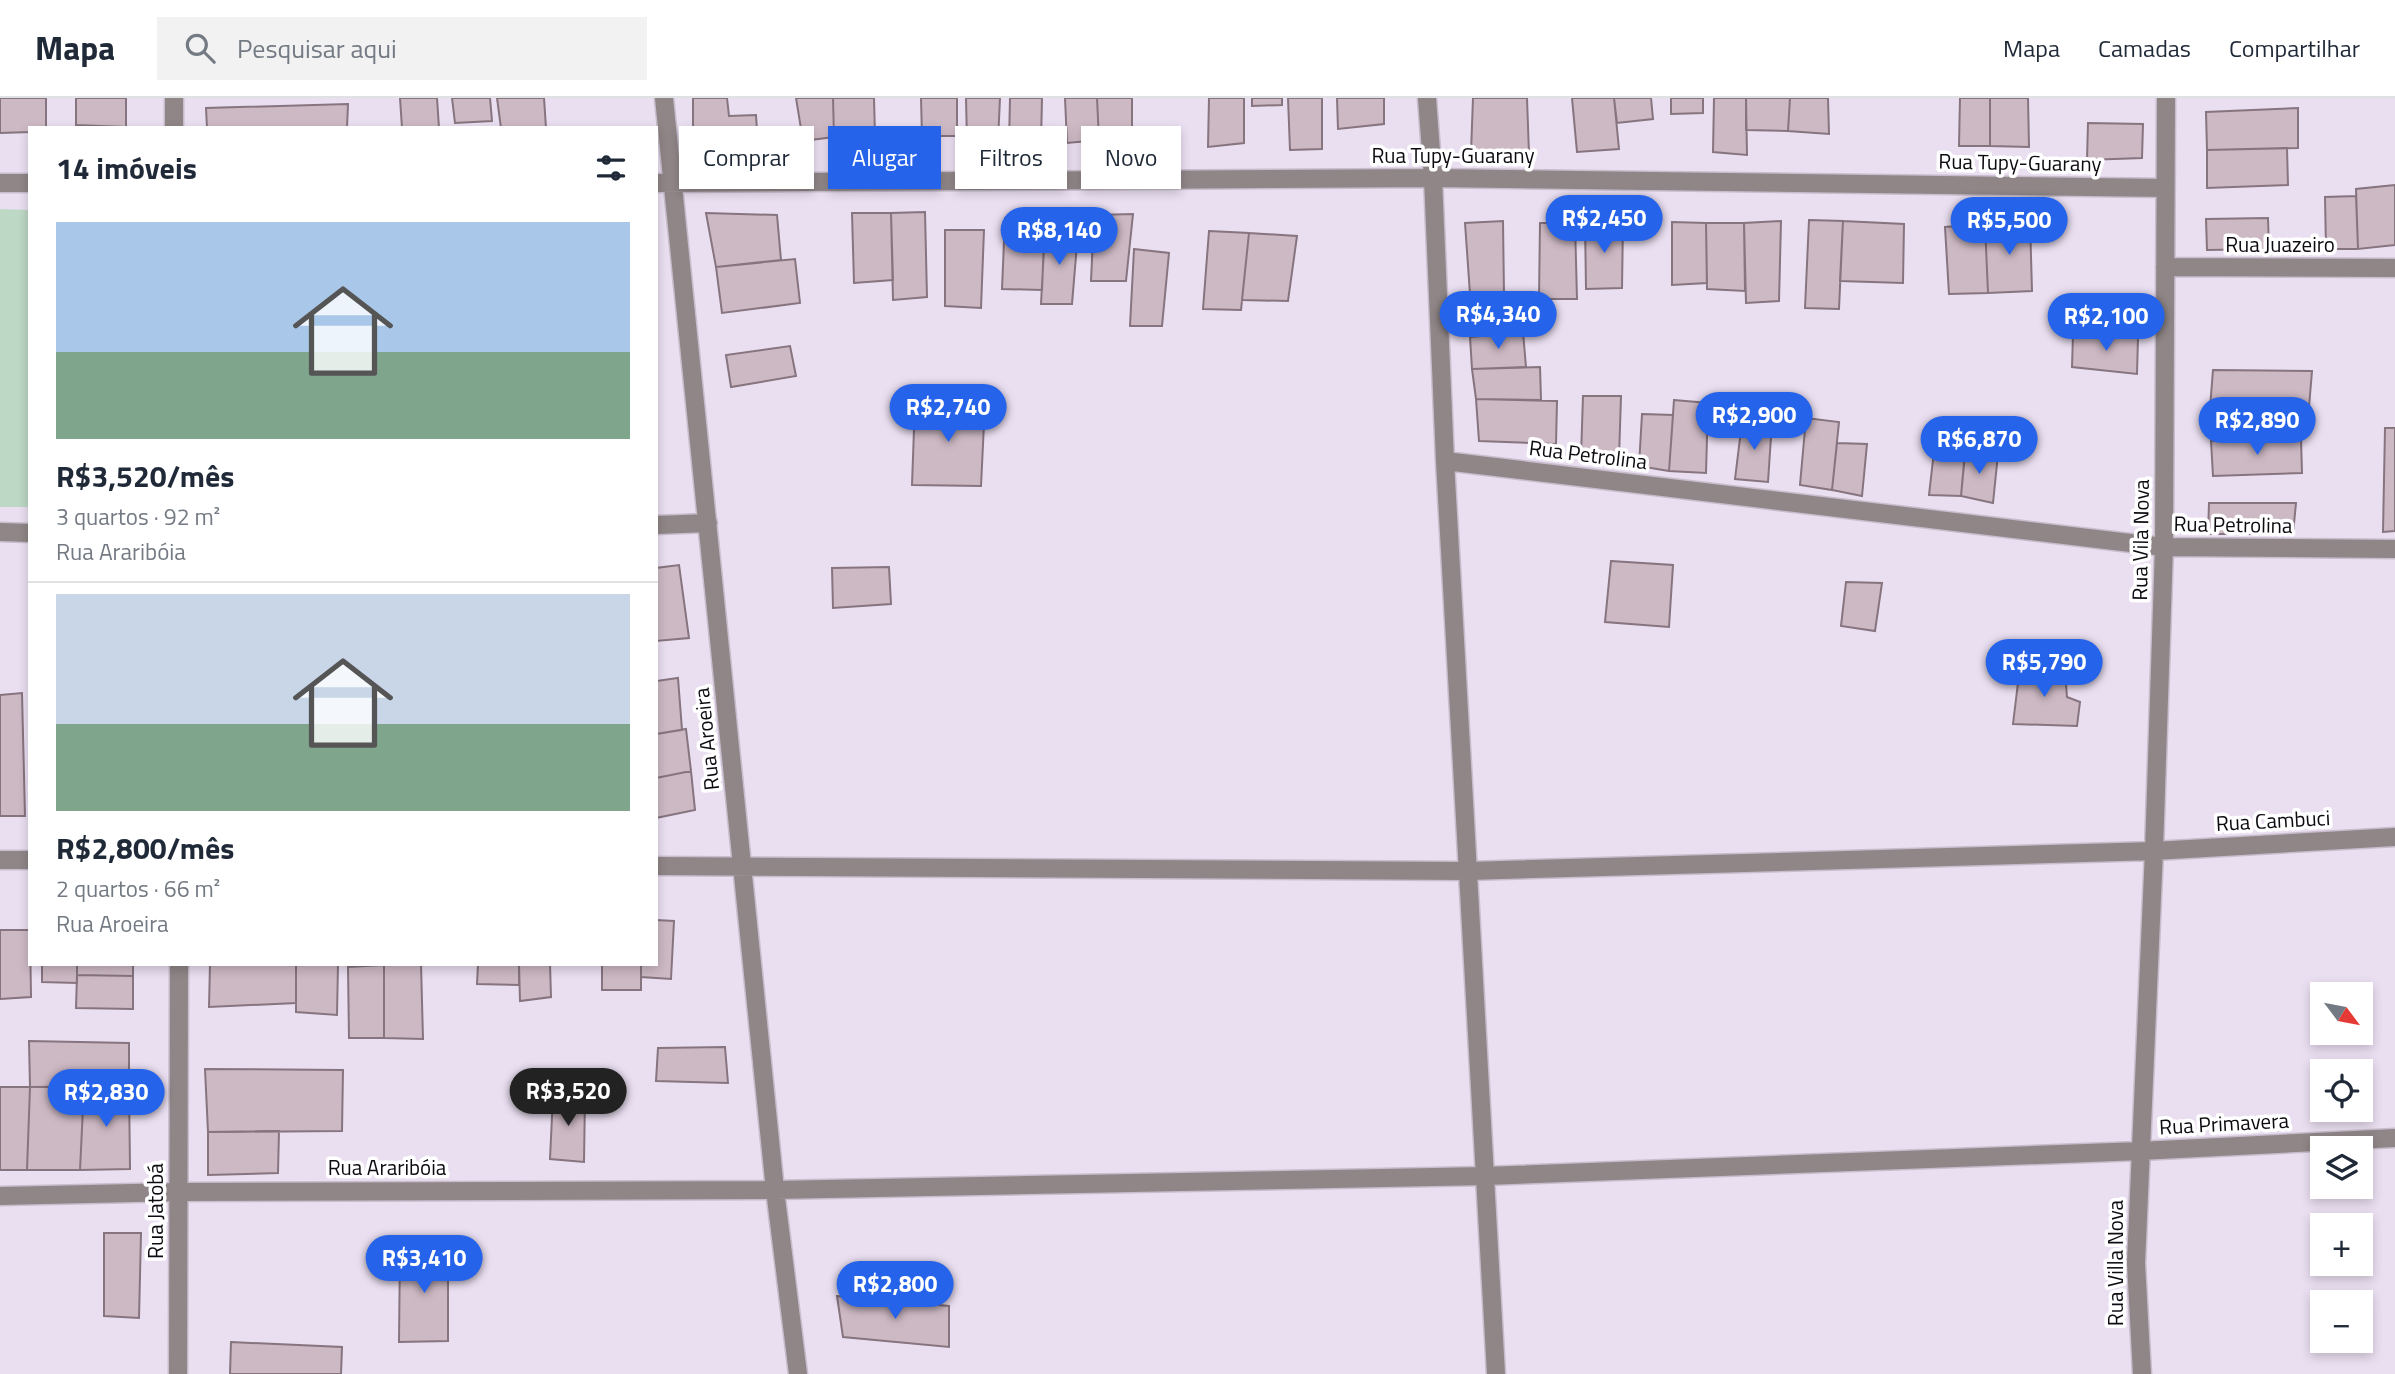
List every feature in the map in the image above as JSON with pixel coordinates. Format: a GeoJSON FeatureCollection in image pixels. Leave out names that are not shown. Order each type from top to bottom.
{"type":"FeatureCollection","features":[{"type":"Feature","properties":{"kind":"street"},"geometry":{"type":"LineString","coordinates":[[174,98],[174,126]]}},
{"type":"Feature","properties":{"kind":"street","name":"Rua Aroeira"},"geometry":{"type":"LineString","coordinates":[[664,98],[665,183],[708,523],[775,1190],[799,1374]]}},
{"type":"Feature","properties":{"kind":"street"},"geometry":{"type":"LineString","coordinates":[[1427,98],[1496,1374]]}},
{"type":"Feature","properties":{"kind":"street","name":"Rua Vila Nova"},"geometry":{"type":"LineString","coordinates":[[2140,1151],[2164,547],[2166,98]]}},
{"type":"Feature","properties":{"kind":"street","name":"Rua Tupy-Guarany"},"geometry":{"type":"LineString","coordinates":[[665,183],[1433,178],[2165,188]]}},
{"type":"Feature","properties":{"kind":"street"},"geometry":{"type":"LineString","coordinates":[[0,183],[28,183]]}},
{"type":"Feature","properties":{"kind":"street","name":"Rua Juazeiro"},"geometry":{"type":"LineString","coordinates":[[2165,267],[2395,268]]}},
{"type":"Feature","properties":{"kind":"street","name":"Rua Petrolina"},"geometry":{"type":"LineString","coordinates":[[1445,461],[2164,547],[2395,549]]}},
{"type":"Feature","properties":{"kind":"street"},"geometry":{"type":"LineString","coordinates":[[658,525],[708,523]]}},
{"type":"Feature","properties":{"kind":"street"},"geometry":{"type":"LineString","coordinates":[[0,532],[28,533]]}},
{"type":"Feature","properties":{"kind":"street","name":"Rua Cambuci"},"geometry":{"type":"LineString","coordinates":[[743,868],[1468,871],[2154,851],[2395,837]]}},
{"type":"Feature","properties":{"kind":"street"},"geometry":{"type":"LineString","coordinates":[[0,860],[28,860]]}},
{"type":"Feature","properties":{"kind":"street"},"geometry":{"type":"LineString","coordinates":[[658,866],[743,868]]}},
{"type":"Feature","properties":{"kind":"street","name":"Rua Jatobá"},"geometry":{"type":"LineString","coordinates":[[178,1374],[179,966]]}},
{"type":"Feature","properties":{"kind":"street","name":"Rua Primavera"},"geometry":{"type":"LineString","coordinates":[[1485,1176],[2140,1151],[2395,1138]]}},
{"type":"Feature","properties":{"kind":"street","name":"Rua Villa Nova"},"geometry":{"type":"LineString","coordinates":[[2140,1151],[2136,1263],[2141,1374]]}},
{"type":"Feature","properties":{"kind":"street","name":"Rua Araribóia"},"geometry":{"type":"LineString","coordinates":[[0,1196],[178,1192],[775,1190],[1485,1176]]}},
{"type":"Feature","properties":{"kind":"green space"},"geometry":{"type":"Polygon","coordinates":[[[0,209],[28,210],[28,507],[0,507],[0,209]]]}},
{"type":"Feature","properties":{"kind":"building"},"geometry":{"type":"Polygon","coordinates":[[[0,98],[46,98],[46,126],[28,126],[28,132],[0,133],[0,98]]]}},
{"type":"Feature","properties":{"kind":"building"},"geometry":{"type":"Polygon","coordinates":[[[76,98],[126,98],[126,126],[76,125],[76,98]]]}},
{"type":"Feature","properties":{"kind":"building"},"geometry":{"type":"Polygon","coordinates":[[[400,98],[437,98],[439,126],[402,126],[400,98]]]}},
{"type":"Feature","properties":{"kind":"building"},"geometry":{"type":"Polygon","coordinates":[[[452,98],[490,98],[492,121],[455,123],[452,98]]]}},
{"type":"Feature","properties":{"kind":"building"},"geometry":{"type":"Polygon","coordinates":[[[497,98],[544,98],[546,126],[501,126],[497,98]]]}},
{"type":"Feature","properties":{"kind":"building"},"geometry":{"type":"Polygon","coordinates":[[[693,98],[727,98],[729,116],[756,115],[757,126],[693,126],[693,98]]]}},
{"type":"Feature","properties":{"kind":"building"},"geometry":{"type":"Polygon","coordinates":[[[796,98],[833,98],[834,126],[828,126],[828,138],[814,140],[814,126],[801,126],[796,98]]]}},
{"type":"Feature","properties":{"kind":"building"},"geometry":{"type":"Polygon","coordinates":[[[833,98],[874,98],[875,126],[834,126],[833,98]]]}},
{"type":"Feature","properties":{"kind":"building"},"geometry":{"type":"Polygon","coordinates":[[[921,98],[957,98],[955,136],[941,136],[941,126],[922,126],[921,98]]]}},
{"type":"Feature","properties":{"kind":"building"},"geometry":{"type":"Polygon","coordinates":[[[966,98],[1000,98],[999,126],[967,126],[966,98]]]}},
{"type":"Feature","properties":{"kind":"building"},"geometry":{"type":"Polygon","coordinates":[[[1010,98],[1042,98],[1041,126],[1009,126],[1010,98]]]}},
{"type":"Feature","properties":{"kind":"building"},"geometry":{"type":"Polygon","coordinates":[[[1065,98],[1097,98],[1098,126],[1081,126],[1081,142],[1067,143],[1065,98]]]}},
{"type":"Feature","properties":{"kind":"building"},"geometry":{"type":"Polygon","coordinates":[[[1097,98],[1132,98],[1132,126],[1098,126],[1097,98]]]}},
{"type":"Feature","properties":{"kind":"building"},"geometry":{"type":"Polygon","coordinates":[[[1209,98],[1244,98],[1244,143],[1208,147],[1209,98]]]}},
{"type":"Feature","properties":{"kind":"building"},"geometry":{"type":"Polygon","coordinates":[[[1252,98],[1282,98],[1282,105],[1252,106],[1252,98]]]}},
{"type":"Feature","properties":{"kind":"building"},"geometry":{"type":"Polygon","coordinates":[[[1288,98],[1322,98],[1322,149],[1290,150],[1288,98]]]}},
{"type":"Feature","properties":{"kind":"building"},"geometry":{"type":"Polygon","coordinates":[[[1337,98],[1384,98],[1384,124],[1338,129],[1337,98]]]}},
{"type":"Feature","properties":{"kind":"building"},"geometry":{"type":"Polygon","coordinates":[[[1473,98],[1527,98],[1529,154],[1471,153],[1473,98]]]}},
{"type":"Feature","properties":{"kind":"building"},"geometry":{"type":"Polygon","coordinates":[[[1572,98],[1614,98],[1619,149],[1577,152],[1572,98]]]}},
{"type":"Feature","properties":{"kind":"building"},"geometry":{"type":"Polygon","coordinates":[[[1614,98],[1651,98],[1653,119],[1617,123],[1614,98]]]}},
{"type":"Feature","properties":{"kind":"building"},"geometry":{"type":"Polygon","coordinates":[[[1671,98],[1703,98],[1703,113],[1671,114],[1671,98]]]}},
{"type":"Feature","properties":{"kind":"building"},"geometry":{"type":"Polygon","coordinates":[[[1714,98],[1746,98],[1747,155],[1713,152],[1714,98]]]}},
{"type":"Feature","properties":{"kind":"building"},"geometry":{"type":"Polygon","coordinates":[[[1746,98],[1790,98],[1788,131],[1746,130],[1746,98]]]}},
{"type":"Feature","properties":{"kind":"building"},"geometry":{"type":"Polygon","coordinates":[[[1790,98],[1828,98],[1829,134],[1788,131],[1790,98]]]}},
{"type":"Feature","properties":{"kind":"building"},"geometry":{"type":"Polygon","coordinates":[[[1960,98],[1990,98],[1990,146],[1959,146],[1960,98]]]}},
{"type":"Feature","properties":{"kind":"building"},"geometry":{"type":"Polygon","coordinates":[[[1990,98],[2028,98],[2029,147],[1990,146],[1990,98]]]}},
{"type":"Feature","properties":{"kind":"building"},"geometry":{"type":"Polygon","coordinates":[[[348,104],[347,126],[207,126],[206,108],[348,104]]]}},
{"type":"Feature","properties":{"kind":"building"},"geometry":{"type":"Polygon","coordinates":[[[2298,108],[2298,148],[2207,150],[2206,112],[2298,108]]]}},
{"type":"Feature","properties":{"kind":"building"},"geometry":{"type":"Polygon","coordinates":[[[2088,123],[2143,124],[2142,158],[2087,160],[2088,123]]]}},
{"type":"Feature","properties":{"kind":"building"},"geometry":{"type":"Polygon","coordinates":[[[2287,148],[2288,185],[2207,188],[2207,150],[2287,148]]]}},
{"type":"Feature","properties":{"kind":"building"},"geometry":{"type":"Polygon","coordinates":[[[2395,185],[2395,245],[2358,249],[2356,189],[2395,185]]]}},
{"type":"Feature","properties":{"kind":"building"},"geometry":{"type":"Polygon","coordinates":[[[2356,196],[2358,249],[2326,249],[2325,197],[2356,196]]]}},
{"type":"Feature","properties":{"kind":"building"},"geometry":{"type":"Polygon","coordinates":[[[925,212],[927,297],[893,300],[891,213],[925,212]]]}},
{"type":"Feature","properties":{"kind":"building"},"geometry":{"type":"Polygon","coordinates":[[[706,213],[777,215],[781,260],[716,267],[706,213]]]}},
{"type":"Feature","properties":{"kind":"building"},"geometry":{"type":"Polygon","coordinates":[[[852,213],[891,213],[893,280],[854,283],[852,213]]]}},
{"type":"Feature","properties":{"kind":"building"},"geometry":{"type":"Polygon","coordinates":[[[1133,214],[1126,281],[1091,281],[1094,215],[1133,214]]]}},
{"type":"Feature","properties":{"kind":"building"},"geometry":{"type":"Polygon","coordinates":[[[1045,216],[1042,290],[1002,289],[1005,218],[1045,216]]]}},
{"type":"Feature","properties":{"kind":"building"},"geometry":{"type":"Polygon","coordinates":[[[2268,218],[2269,249],[2207,250],[2206,219],[2268,218]]]}},
{"type":"Feature","properties":{"kind":"building"},"geometry":{"type":"Polygon","coordinates":[[[1809,220],[1843,221],[1839,309],[1805,308],[1809,220]]]}},
{"type":"Feature","properties":{"kind":"building"},"geometry":{"type":"Polygon","coordinates":[[[1503,221],[1504,295],[1470,294],[1465,223],[1503,221]]]}},
{"type":"Feature","properties":{"kind":"building"},"geometry":{"type":"Polygon","coordinates":[[[1781,221],[1779,301],[1746,303],[1744,223],[1781,221]]]}},
{"type":"Feature","properties":{"kind":"building"},"geometry":{"type":"Polygon","coordinates":[[[1843,221],[1904,224],[1903,283],[1840,281],[1843,221]]]}},
{"type":"Feature","properties":{"kind":"building"},"geometry":{"type":"Polygon","coordinates":[[[2030,221],[2032,291],[1988,293],[1985,224],[2030,221]]]}},
{"type":"Feature","properties":{"kind":"building"},"geometry":{"type":"Polygon","coordinates":[[[1585,222],[1623,222],[1622,288],[1586,289],[1585,222]]]}},
{"type":"Feature","properties":{"kind":"building"},"geometry":{"type":"Polygon","coordinates":[[[1672,222],[1706,223],[1707,283],[1672,285],[1672,222]]]}},
{"type":"Feature","properties":{"kind":"building"},"geometry":{"type":"Polygon","coordinates":[[[1540,223],[1575,223],[1577,299],[1539,299],[1540,223]]]}},
{"type":"Feature","properties":{"kind":"building"},"geometry":{"type":"Polygon","coordinates":[[[1706,223],[1744,223],[1745,291],[1707,289],[1706,223]]]}},
{"type":"Feature","properties":{"kind":"building"},"geometry":{"type":"Polygon","coordinates":[[[1985,224],[1988,293],[1949,294],[1945,227],[1985,224]]]}},
{"type":"Feature","properties":{"kind":"building"},"geometry":{"type":"Polygon","coordinates":[[[945,230],[984,230],[981,308],[945,306],[945,230]]]}},
{"type":"Feature","properties":{"kind":"building"},"geometry":{"type":"Polygon","coordinates":[[[1045,230],[1078,232],[1072,304],[1041,304],[1045,230]]]}},
{"type":"Feature","properties":{"kind":"building"},"geometry":{"type":"Polygon","coordinates":[[[1209,231],[1249,233],[1241,310],[1203,309],[1209,231]]]}},
{"type":"Feature","properties":{"kind":"building"},"geometry":{"type":"Polygon","coordinates":[[[1249,233],[1297,236],[1288,301],[1242,300],[1249,233]]]}},
{"type":"Feature","properties":{"kind":"building"},"geometry":{"type":"Polygon","coordinates":[[[1134,249],[1169,253],[1162,326],[1130,326],[1134,249]]]}},
{"type":"Feature","properties":{"kind":"building"},"geometry":{"type":"Polygon","coordinates":[[[795,259],[800,303],[722,313],[716,267],[795,259]]]}},
{"type":"Feature","properties":{"kind":"building"},"geometry":{"type":"Polygon","coordinates":[[[1523,332],[1526,367],[1472,369],[1470,337],[1523,332]]]}},
{"type":"Feature","properties":{"kind":"building"},"geometry":{"type":"Polygon","coordinates":[[[2073,334],[2138,337],[2137,374],[2072,367],[2073,334]]]}},
{"type":"Feature","properties":{"kind":"building"},"geometry":{"type":"Polygon","coordinates":[[[790,346],[796,376],[731,387],[726,355],[790,346]]]}},
{"type":"Feature","properties":{"kind":"building"},"geometry":{"type":"Polygon","coordinates":[[[1540,367],[1541,400],[1476,399],[1472,369],[1540,367]]]}},
{"type":"Feature","properties":{"kind":"building"},"geometry":{"type":"Polygon","coordinates":[[[2213,370],[2312,371],[2309,407],[2210,408],[2213,370]]]}},
{"type":"Feature","properties":{"kind":"building"},"geometry":{"type":"Polygon","coordinates":[[[1583,396],[1621,396],[1619,458],[1581,457],[1583,396]]]}},
{"type":"Feature","properties":{"kind":"building"},"geometry":{"type":"Polygon","coordinates":[[[1476,399],[1557,401],[1556,444],[1479,441],[1476,399]]]}},
{"type":"Feature","properties":{"kind":"building"},"geometry":{"type":"Polygon","coordinates":[[[1674,400],[1708,403],[1706,473],[1669,471],[1674,400]]]}},
{"type":"Feature","properties":{"kind":"building"},"geometry":{"type":"Polygon","coordinates":[[[915,401],[985,403],[981,486],[912,485],[915,401]]]}},
{"type":"Feature","properties":{"kind":"building"},"geometry":{"type":"Polygon","coordinates":[[[1642,414],[1673,415],[1669,471],[1639,466],[1642,414]]]}},
{"type":"Feature","properties":{"kind":"building"},"geometry":{"type":"Polygon","coordinates":[[[1806,418],[1839,422],[1832,490],[1800,485],[1806,418]]]}},
{"type":"Feature","properties":{"kind":"building"},"geometry":{"type":"Polygon","coordinates":[[[1742,422],[1772,422],[1768,482],[1735,479],[1742,422]]]}},
{"type":"Feature","properties":{"kind":"building"},"geometry":{"type":"Polygon","coordinates":[[[2385,428],[2395,428],[2395,531],[2383,532],[2385,428]]]}},
{"type":"Feature","properties":{"kind":"building"},"geometry":{"type":"Polygon","coordinates":[[[1936,434],[1967,435],[1961,496],[1929,495],[1936,434]]]}},
{"type":"Feature","properties":{"kind":"building"},"geometry":{"type":"Polygon","coordinates":[[[2301,439],[2302,473],[2213,476],[2211,441],[2301,439]]]}},
{"type":"Feature","properties":{"kind":"building"},"geometry":{"type":"Polygon","coordinates":[[[1837,443],[1867,444],[1862,496],[1832,490],[1837,443]]]}},
{"type":"Feature","properties":{"kind":"building"},"geometry":{"type":"Polygon","coordinates":[[[1965,451],[1998,454],[1993,503],[1961,496],[1965,451]]]}},
{"type":"Feature","properties":{"kind":"building"},"geometry":{"type":"Polygon","coordinates":[[[2209,503],[2296,503],[2293,534],[2208,534],[2209,503]]]}},
{"type":"Feature","properties":{"kind":"building"},"geometry":{"type":"Polygon","coordinates":[[[1611,561],[1673,565],[1669,627],[1605,622],[1611,561]]]}},
{"type":"Feature","properties":{"kind":"building"},"geometry":{"type":"Polygon","coordinates":[[[679,565],[689,638],[658,641],[658,568],[679,565]]]}},
{"type":"Feature","properties":{"kind":"building"},"geometry":{"type":"Polygon","coordinates":[[[889,567],[891,604],[833,608],[832,568],[889,567]]]}},
{"type":"Feature","properties":{"kind":"building"},"geometry":{"type":"Polygon","coordinates":[[[1846,582],[1882,583],[1875,631],[1841,626],[1846,582]]]}},
{"type":"Feature","properties":{"kind":"building"},"geometry":{"type":"Polygon","coordinates":[[[2020,666],[2065,671],[2067,697],[2080,702],[2077,726],[2013,724],[2020,666]]]}},
{"type":"Feature","properties":{"kind":"building"},"geometry":{"type":"Polygon","coordinates":[[[678,678],[682,730],[658,734],[658,681],[678,678]]]}},
{"type":"Feature","properties":{"kind":"building"},"geometry":{"type":"Polygon","coordinates":[[[22,693],[25,816],[0,816],[0,695],[22,693]]]}},
{"type":"Feature","properties":{"kind":"building"},"geometry":{"type":"Polygon","coordinates":[[[686,729],[691,771],[658,778],[658,734],[686,729]]]}},
{"type":"Feature","properties":{"kind":"building"},"geometry":{"type":"Polygon","coordinates":[[[691,771],[695,810],[658,818],[658,778],[691,771]]]}},
{"type":"Feature","properties":{"kind":"building"},"geometry":{"type":"Polygon","coordinates":[[[658,920],[674,921],[671,979],[641,977],[641,966],[658,966],[658,920]]]}},
{"type":"Feature","properties":{"kind":"building"},"geometry":{"type":"Polygon","coordinates":[[[0,930],[28,930],[31,997],[0,999],[0,930]]]}},
{"type":"Feature","properties":{"kind":"building"},"geometry":{"type":"Polygon","coordinates":[[[42,966],[77,966],[77,983],[42,982],[42,966]]]}},
{"type":"Feature","properties":{"kind":"building"},"geometry":{"type":"Polygon","coordinates":[[[77,966],[133,966],[133,976],[77,975],[77,966]]]}},
{"type":"Feature","properties":{"kind":"building"},"geometry":{"type":"Polygon","coordinates":[[[210,966],[296,966],[296,1003],[209,1007],[210,966]]]}},
{"type":"Feature","properties":{"kind":"building"},"geometry":{"type":"Polygon","coordinates":[[[296,966],[338,966],[337,1015],[296,1012],[296,966]]]}},
{"type":"Feature","properties":{"kind":"building"},"geometry":{"type":"Polygon","coordinates":[[[384,966],[421,966],[423,1039],[384,1038],[384,966]]]}},
{"type":"Feature","properties":{"kind":"building"},"geometry":{"type":"Polygon","coordinates":[[[384,966],[384,1038],[349,1038],[348,967],[384,966]]]}},
{"type":"Feature","properties":{"kind":"building"},"geometry":{"type":"Polygon","coordinates":[[[478,966],[519,966],[519,985],[477,984],[478,966]]]}},
{"type":"Feature","properties":{"kind":"building"},"geometry":{"type":"Polygon","coordinates":[[[519,966],[550,966],[551,997],[520,1001],[519,966]]]}},
{"type":"Feature","properties":{"kind":"building"},"geometry":{"type":"Polygon","coordinates":[[[602,966],[641,966],[641,990],[602,990],[602,966]]]}},
{"type":"Feature","properties":{"kind":"building"},"geometry":{"type":"Polygon","coordinates":[[[77,975],[133,976],[133,1009],[76,1008],[77,975]]]}},
{"type":"Feature","properties":{"kind":"building"},"geometry":{"type":"Polygon","coordinates":[[[29,1041],[129,1043],[129,1086],[30,1087],[29,1041]]]}},
{"type":"Feature","properties":{"kind":"building"},"geometry":{"type":"Polygon","coordinates":[[[725,1047],[728,1083],[656,1081],[658,1048],[725,1047]]]}},
{"type":"Feature","properties":{"kind":"building"},"geometry":{"type":"Polygon","coordinates":[[[205,1069],[343,1070],[342,1131],[208,1132],[205,1069]]]}},
{"type":"Feature","properties":{"kind":"building"},"geometry":{"type":"Polygon","coordinates":[[[129,1086],[130,1169],[80,1170],[84,1087],[129,1086]]]}},
{"type":"Feature","properties":{"kind":"building"},"geometry":{"type":"Polygon","coordinates":[[[0,1087],[30,1087],[27,1170],[0,1170],[0,1087]]]}},
{"type":"Feature","properties":{"kind":"building"},"geometry":{"type":"Polygon","coordinates":[[[30,1087],[84,1087],[80,1170],[27,1170],[30,1087]]]}},
{"type":"Feature","properties":{"kind":"building"},"geometry":{"type":"Polygon","coordinates":[[[553,1095],[585,1096],[584,1162],[550,1159],[553,1095]]]}},
{"type":"Feature","properties":{"kind":"building"},"geometry":{"type":"Polygon","coordinates":[[[279,1131],[278,1173],[208,1175],[208,1132],[279,1131]]]}},
{"type":"Feature","properties":{"kind":"building"},"geometry":{"type":"Polygon","coordinates":[[[104,1233],[141,1233],[139,1318],[104,1316],[104,1233]]]}},
{"type":"Feature","properties":{"kind":"building"},"geometry":{"type":"Polygon","coordinates":[[[400,1248],[448,1248],[448,1341],[399,1342],[400,1248]]]}},
{"type":"Feature","properties":{"kind":"building"},"geometry":{"type":"Polygon","coordinates":[[[837,1296],[949,1306],[949,1347],[843,1337],[837,1296]]]}},
{"type":"Feature","properties":{"kind":"building"},"geometry":{"type":"Polygon","coordinates":[[[231,1342],[342,1347],[341,1374],[230,1374],[231,1342]]]}}]}
